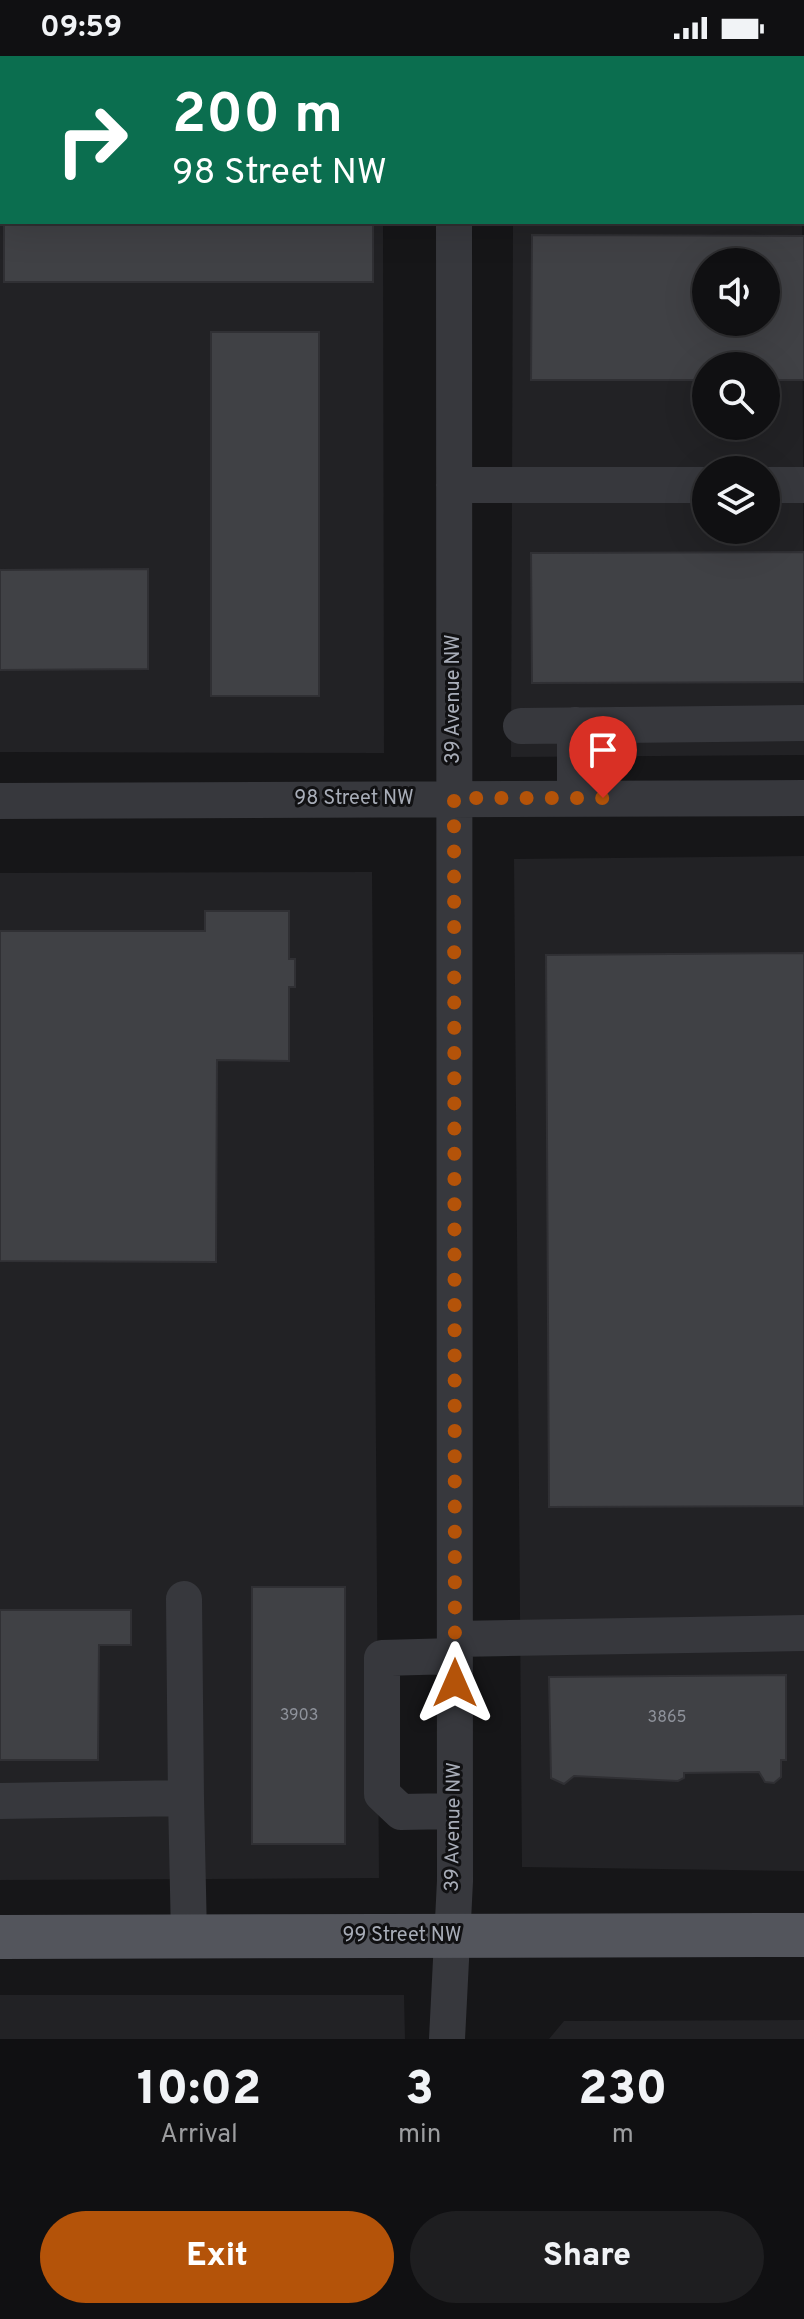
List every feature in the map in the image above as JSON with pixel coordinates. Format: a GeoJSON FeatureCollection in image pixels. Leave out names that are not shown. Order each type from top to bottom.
{"type":"FeatureCollection","features":[{"type":"Feature","properties":{"kind":"main road","name":"99 Street NW"},"geometry":{"type":"LineString","coordinates":[[0,1937],[804,1935]]}},
{"type":"Feature","properties":{"kind":"street","name":"39 Avenue NW"},"geometry":{"type":"LineString","coordinates":[[447,2039],[455,1811],[454,224]]}},
{"type":"Feature","properties":{"kind":"street"},"geometry":{"type":"LineString","coordinates":[[454,485],[692,485]]}},
{"type":"Feature","properties":{"kind":"street"},"geometry":{"type":"LineString","coordinates":[[780,485],[804,485]]}},
{"type":"Feature","properties":{"kind":"street"},"geometry":{"type":"LineString","coordinates":[[521,726],[804,723]]}},
{"type":"Feature","properties":{"kind":"street"},"geometry":{"type":"LineString","coordinates":[[575,725],[575,798]]}},
{"type":"Feature","properties":{"kind":"street","name":"98 Street NW"},"geometry":{"type":"LineString","coordinates":[[0,801],[804,798]]}},
{"type":"Feature","properties":{"kind":"street"},"geometry":{"type":"LineString","coordinates":[[184,1599],[189,1936]]}},
{"type":"Feature","properties":{"kind":"street"},"geometry":{"type":"LineString","coordinates":[[455,1811],[401,1812],[382,1794],[382,1658],[455,1648],[804,1633]]}},
{"type":"Feature","properties":{"kind":"street"},"geometry":{"type":"LineString","coordinates":[[0,1801],[186,1798]]}},
{"type":"Feature","properties":{"kind":"shaded area"},"geometry":{"type":"Polygon","coordinates":[[[0,224],[383,224],[384,753],[0,752],[0,224]]]}},
{"type":"Feature","properties":{"kind":"shaded area"},"geometry":{"type":"Polygon","coordinates":[[[513,224],[802,224],[804,755],[511,757],[513,224]]]}},
{"type":"Feature","properties":{"kind":"shaded area"},"geometry":{"type":"Polygon","coordinates":[[[804,856],[804,1871],[522,1867],[514,859],[804,856]]]}},
{"type":"Feature","properties":{"kind":"shaded area"},"geometry":{"type":"Polygon","coordinates":[[[372,872],[379,1878],[0,1880],[0,873],[372,872]]]}},
{"type":"Feature","properties":{"kind":"shaded area"},"geometry":{"type":"Polygon","coordinates":[[[0,1995],[404,1995],[405,2039],[0,2039],[0,1995]]]}},
{"type":"Feature","properties":{"kind":"shaded area"},"geometry":{"type":"Polygon","coordinates":[[[804,2020],[804,2039],[549,2039],[564,2021],[804,2020]]]}},
{"type":"Feature","properties":{"kind":"building"},"geometry":{"type":"Polygon","coordinates":[[[4,224],[373,224],[373,282],[4,282],[4,224]]]}},
{"type":"Feature","properties":{"kind":"building"},"geometry":{"type":"Polygon","coordinates":[[[532,235],[804,236],[804,380],[780,380],[780,352],[692,352],[692,380],[531,380],[532,235]]]}},
{"type":"Feature","properties":{"kind":"building"},"geometry":{"type":"Polygon","coordinates":[[[211,332],[319,332],[319,696],[211,696],[211,332]]]}},
{"type":"Feature","properties":{"kind":"building"},"geometry":{"type":"Polygon","coordinates":[[[804,552],[804,682],[532,683],[531,553],[804,552]]]}},
{"type":"Feature","properties":{"kind":"building"},"geometry":{"type":"Polygon","coordinates":[[[148,569],[148,669],[0,670],[0,570],[148,569]]]}},
{"type":"Feature","properties":{"kind":"building"},"geometry":{"type":"Polygon","coordinates":[[[205,911],[289,911],[289,959],[295,959],[295,987],[289,987],[289,1061],[217,1060],[216,1262],[0,1261],[0,931],[205,931],[205,911]]]}},
{"type":"Feature","properties":{"kind":"building"},"geometry":{"type":"Polygon","coordinates":[[[804,953],[804,1506],[549,1507],[546,955],[804,953]]]}},
{"type":"Feature","properties":{"kind":"building"},"geometry":{"type":"Polygon","coordinates":[[[252,1587],[345,1587],[345,1844],[252,1844],[252,1587]]]}},
{"type":"Feature","properties":{"kind":"building"},"geometry":{"type":"Polygon","coordinates":[[[0,1610],[131,1610],[131,1645],[99,1645],[98,1760],[0,1760],[0,1610]]]}},
{"type":"Feature","properties":{"kind":"building"},"geometry":{"type":"Polygon","coordinates":[[[786,1675],[786,1760],[781,1760],[781,1777],[774,1783],[765,1782],[759,1772],[684,1773],[684,1778],[678,1781],[574,1776],[564,1784],[551,1778],[549,1677],[786,1675]]]}},
{"type":"Feature","properties":{"kind":"route"},"geometry":{"type":"LineString","coordinates":[[455,1683],[454,798],[603,798]]}}]}
